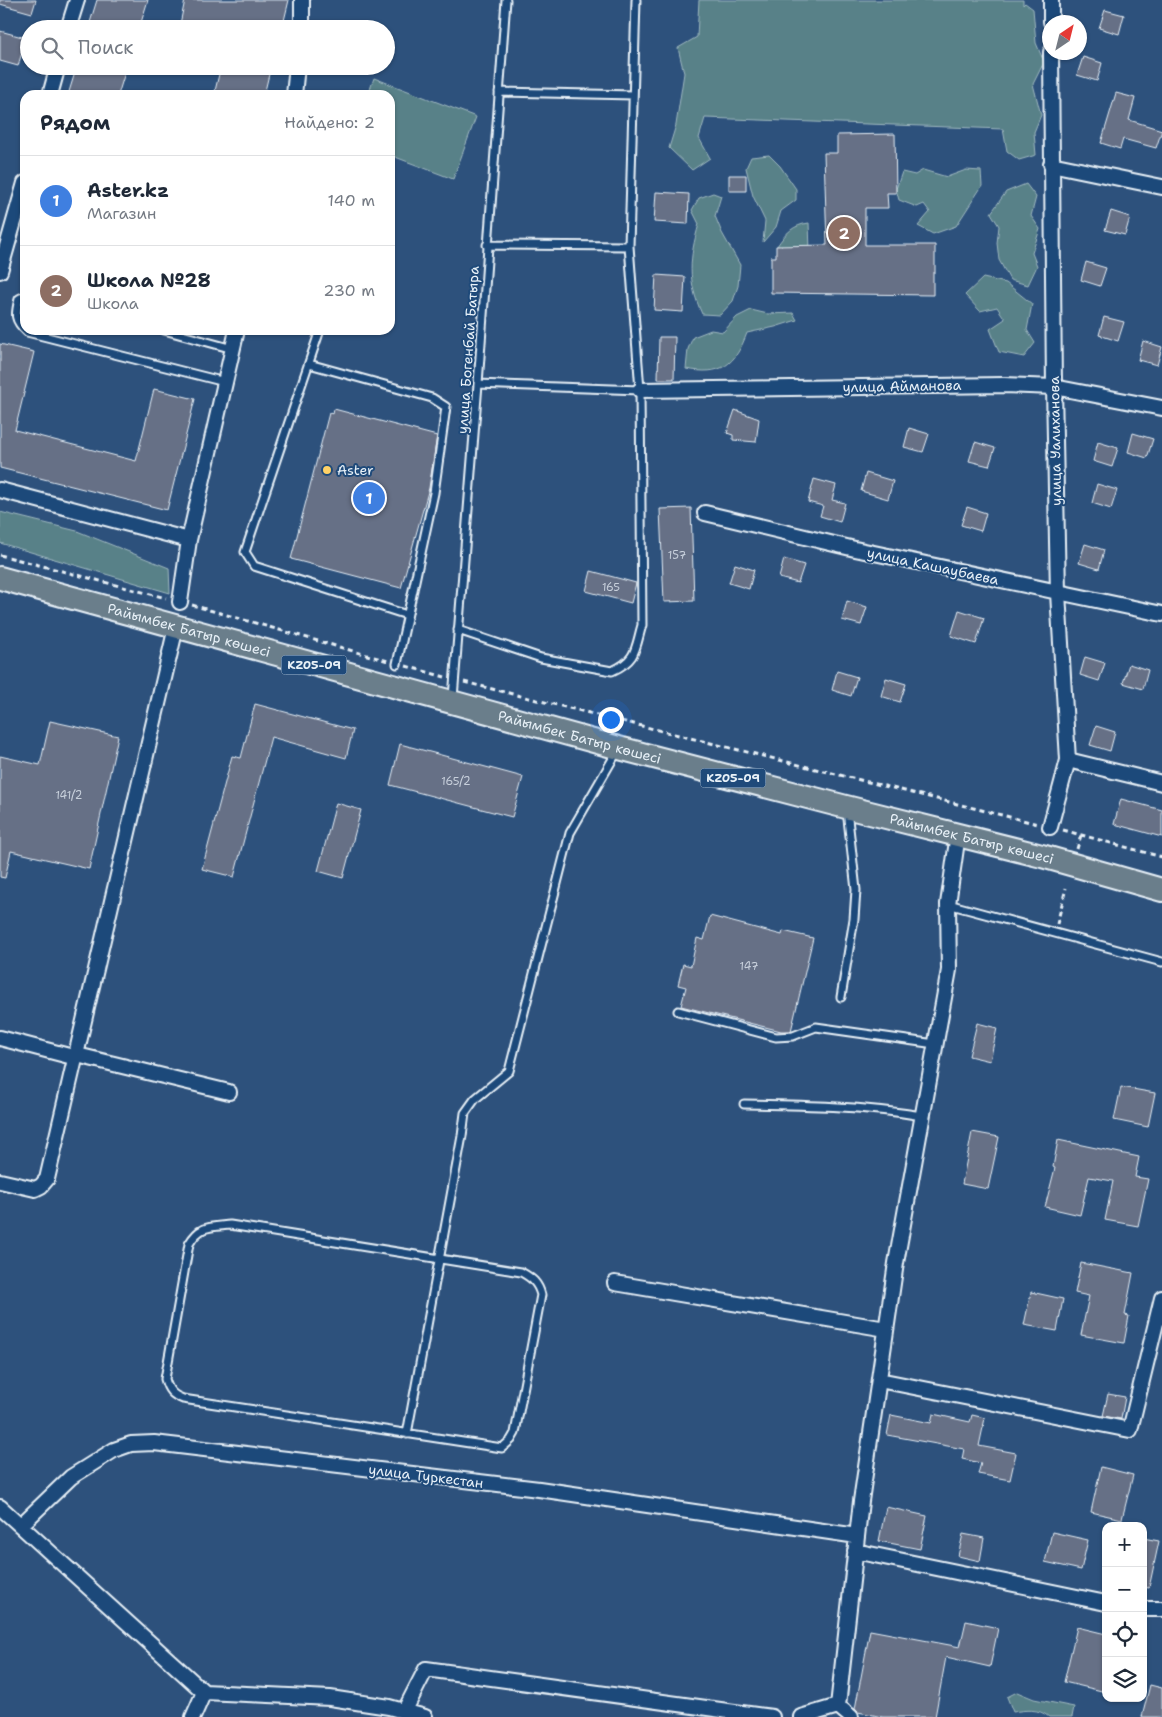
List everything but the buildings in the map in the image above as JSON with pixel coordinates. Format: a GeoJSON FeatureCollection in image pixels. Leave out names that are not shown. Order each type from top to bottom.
{"type":"FeatureCollection","features":[{"type":"Feature","properties":{"kind":"main road","name":"Райымбек Батыр көшесі"},"geometry":{"type":"LineString","coordinates":[[0,578],[176,627],[453,690],[619,748],[958,834],[1162,890]]}},
{"type":"Feature","properties":{"kind":"street"},"geometry":{"type":"LineString","coordinates":[[71,20],[77,0]]}},
{"type":"Feature","properties":{"kind":"street"},"geometry":{"type":"LineString","coordinates":[[302,0],[302,20]]}},
{"type":"Feature","properties":{"kind":"street"},"geometry":{"type":"LineString","coordinates":[[1051,0],[1051,15]]}},
{"type":"Feature","properties":{"kind":"street","name":"улица Уалиханова"},"geometry":{"type":"LineString","coordinates":[[1050,826],[1068,760],[1058,593],[1051,60]]}},
{"type":"Feature","properties":{"kind":"street"},"geometry":{"type":"LineString","coordinates":[[51,90],[56,75]]}},
{"type":"Feature","properties":{"kind":"street"},"geometry":{"type":"LineString","coordinates":[[295,90],[296,75]]}},
{"type":"Feature","properties":{"kind":"street"},"geometry":{"type":"LineString","coordinates":[[1051,164],[1162,187]]}},
{"type":"Feature","properties":{"kind":"street"},"geometry":{"type":"LineString","coordinates":[[0,271],[20,201]]}},
{"type":"Feature","properties":{"kind":"street"},"geometry":{"type":"LineString","coordinates":[[180,602],[189,540],[237,335]]}},
{"type":"Feature","properties":{"kind":"street","name":"улица Айманова"},"geometry":{"type":"LineString","coordinates":[[640,390],[1004,385],[1054,387],[1162,408]]}},
{"type":"Feature","properties":{"kind":"street"},"geometry":{"type":"LineString","coordinates":[[0,490],[189,540]]}},
{"type":"Feature","properties":{"kind":"street","name":"улица Кашаубаева"},"geometry":{"type":"LineString","coordinates":[[705,513],[855,549],[1162,614]]}},
{"type":"Feature","properties":{"kind":"street"},"geometry":{"type":"LineString","coordinates":[[0,1181],[36,1190],[47,1179],[176,627]]}},
{"type":"Feature","properties":{"kind":"street"},"geometry":{"type":"LineString","coordinates":[[1068,760],[1162,783]]}},
{"type":"Feature","properties":{"kind":"street"},"geometry":{"type":"LineString","coordinates":[[838,1706],[855,1551],[896,1263],[948,970],[948,904],[958,834]]}},
{"type":"Feature","properties":{"kind":"street"},"geometry":{"type":"LineString","coordinates":[[0,1038],[69,1056],[77,1055],[229,1092]]}},
{"type":"Feature","properties":{"kind":"street"},"geometry":{"type":"LineString","coordinates":[[615,1283],[886,1330]]}},
{"type":"Feature","properties":{"kind":"street"},"geometry":{"type":"LineString","coordinates":[[879,1380],[1130,1430],[1162,1298]]}},
{"type":"Feature","properties":{"kind":"street","name":"улица Туркестан"},"geometry":{"type":"LineString","coordinates":[[22,1524],[71,1477],[114,1450],[131,1444],[154,1443],[539,1489],[857,1536]]}},
{"type":"Feature","properties":{"kind":"street"},"geometry":{"type":"LineString","coordinates":[[0,1507],[22,1524],[204,1692],[330,1698],[425,1717]]}},
{"type":"Feature","properties":{"kind":"street"},"geometry":{"type":"LineString","coordinates":[[855,1551],[1102,1602]]}},
{"type":"Feature","properties":{"kind":"street"},"geometry":{"type":"LineString","coordinates":[[1147,1609],[1162,1609]]}},
{"type":"Feature","properties":{"kind":"street"},"geometry":{"type":"LineString","coordinates":[[404,1712],[426,1669],[772,1717]]}},
{"type":"Feature","properties":{"kind":"street"},"geometry":{"type":"LineString","coordinates":[[193,1717],[204,1692]]}},
{"type":"Feature","properties":{"kind":"street"},"geometry":{"type":"LineString","coordinates":[[801,1717],[838,1706]]}},
{"type":"Feature","properties":{"kind":"street"},"geometry":{"type":"LineString","coordinates":[[838,1706],[851,1717]]}},
{"type":"Feature","properties":{"kind":"lane","name":"улица Богенбай Батыра"},"geometry":{"type":"LineString","coordinates":[[453,690],[506,0]]}},
{"type":"Feature","properties":{"kind":"lane"},"geometry":{"type":"LineString","coordinates":[[458,630],[541,658],[612,671],[632,658],[642,625],[640,390],[629,246],[636,0]]}},
{"type":"Feature","properties":{"kind":"lane"},"geometry":{"type":"LineString","coordinates":[[499,92],[633,95]]}},
{"type":"Feature","properties":{"kind":"lane"},"geometry":{"type":"LineString","coordinates":[[488,245],[629,246]]}},
{"type":"Feature","properties":{"kind":"lane"},"geometry":{"type":"LineString","coordinates":[[20,298],[15,314],[20,325]]}},
{"type":"Feature","properties":{"kind":"lane"},"geometry":{"type":"LineString","coordinates":[[39,335],[225,382]]}},
{"type":"Feature","properties":{"kind":"lane"},"geometry":{"type":"LineString","coordinates":[[181,335],[233,350]]}},
{"type":"Feature","properties":{"kind":"lane"},"geometry":{"type":"LineString","coordinates":[[318,335],[245,552],[254,566],[407,615]]}},
{"type":"Feature","properties":{"kind":"lane"},"geometry":{"type":"LineString","coordinates":[[308,364],[432,398],[446,407],[434,492],[397,664]]}},
{"type":"Feature","properties":{"kind":"lane"},"geometry":{"type":"LineString","coordinates":[[478,384],[640,390]]}},
{"type":"Feature","properties":{"kind":"lane"},"geometry":{"type":"LineString","coordinates":[[407,1434],[440,1260],[465,1113],[475,1099],[509,1071],[570,833],[619,748]]}},
{"type":"Feature","properties":{"kind":"lane"},"geometry":{"type":"LineString","coordinates":[[841,997],[854,919],[856,890],[846,807]]}},
{"type":"Feature","properties":{"kind":"lane"},"geometry":{"type":"LineString","coordinates":[[948,904],[1162,962]]}},
{"type":"Feature","properties":{"kind":"lane"},"geometry":{"type":"LineString","coordinates":[[678,1012],[776,1037],[793,1036],[816,1027],[935,1044]]}},
{"type":"Feature","properties":{"kind":"lane"},"geometry":{"type":"LineString","coordinates":[[744,1104],[818,1106],[900,1112],[922,1116]]}},
{"type":"Feature","properties":{"kind":"lane"},"geometry":{"type":"LineString","coordinates":[[230,1226],[440,1260],[521,1272],[538,1285],[541,1295],[515,1433],[511,1440],[502,1448],[183,1399],[173,1395],[168,1389],[165,1379],[189,1244],[195,1235],[205,1228],[230,1226]]}},
{"type":"Feature","properties":{"kind":"path"},"geometry":{"type":"LineString","coordinates":[[0,555],[180,602],[397,664],[453,690],[1050,826],[1162,857]]}},
{"type":"Feature","properties":{"kind":"path"},"geometry":{"type":"LineString","coordinates":[[1075,855],[1081,835]]}},
{"type":"Feature","properties":{"kind":"path"},"geometry":{"type":"LineString","coordinates":[[1055,932],[1066,888]]}},
{"type":"Feature","properties":{"kind":"green space"},"geometry":{"type":"Polygon","coordinates":[[[699,0],[1023,0],[1023,5],[1025,3],[1033,9],[1036,43],[1044,62],[1033,84],[1041,115],[1034,132],[1036,155],[1019,160],[1007,151],[1003,129],[705,118],[699,138],[710,158],[692,170],[669,148],[676,125],[684,73],[678,48],[697,37],[699,0]]]}},
{"type":"Feature","properties":{"kind":"green space"},"geometry":{"type":"Polygon","coordinates":[[[374,78],[476,117],[453,179],[395,157],[395,90],[370,90],[374,78]]]}},
{"type":"Feature","properties":{"kind":"green space"},"geometry":{"type":"Polygon","coordinates":[[[769,155],[780,166],[796,189],[796,200],[781,211],[776,227],[763,242],[765,221],[753,196],[746,168],[751,157],[769,155]]]}},
{"type":"Feature","properties":{"kind":"green space"},"geometry":{"type":"Polygon","coordinates":[[[923,170],[947,177],[966,170],[981,171],[982,186],[956,226],[933,234],[918,226],[930,212],[924,204],[917,207],[899,200],[896,189],[902,172],[915,175],[923,170]]]}},
{"type":"Feature","properties":{"kind":"green space"},"geometry":{"type":"Polygon","coordinates":[[[1026,184],[1036,197],[1031,216],[1040,229],[1032,253],[1037,266],[1028,285],[1010,280],[999,260],[997,243],[999,226],[991,213],[1006,192],[1026,184]]]}},
{"type":"Feature","properties":{"kind":"green space"},"geometry":{"type":"Polygon","coordinates":[[[713,193],[721,196],[715,216],[740,265],[738,286],[733,301],[720,315],[702,314],[694,291],[691,269],[693,248],[699,224],[692,210],[699,198],[713,193]]]}},
{"type":"Feature","properties":{"kind":"green space"},"geometry":{"type":"Polygon","coordinates":[[[809,223],[810,251],[777,246],[790,230],[809,223]]]}},
{"type":"Feature","properties":{"kind":"green space"},"geometry":{"type":"Polygon","coordinates":[[[983,278],[1006,283],[1032,304],[1027,330],[1035,343],[1024,357],[999,352],[990,329],[1005,319],[997,307],[980,311],[965,295],[983,278]]]}},
{"type":"Feature","properties":{"kind":"green space"},"geometry":{"type":"Polygon","coordinates":[[[751,310],[768,314],[793,313],[797,320],[747,333],[737,353],[726,366],[709,371],[686,369],[688,349],[693,337],[711,330],[723,332],[737,317],[751,310]]]}},
{"type":"Feature","properties":{"kind":"green space"},"geometry":{"type":"Polygon","coordinates":[[[0,512],[77,531],[169,568],[170,593],[0,543],[0,512]]]}},
{"type":"Feature","properties":{"kind":"green space"},"geometry":{"type":"Polygon","coordinates":[[[1017,1692],[1034,1699],[1074,1707],[1072,1717],[1049,1717],[1041,1712],[1032,1710],[1013,1712],[1007,1697],[1017,1692]]]}},
{"type":"Feature","properties":{"kind":"place","name":"Школа №28"},"geometry":{"type":"Point","coordinates":[844,233]}},
{"type":"Feature","properties":{"kind":"place","name":"Aster"},"geometry":{"type":"Point","coordinates":[327,470]}},
{"type":"Feature","properties":{"kind":"place","name":"Aster.kz"},"geometry":{"type":"Point","coordinates":[369,498]}}]}
